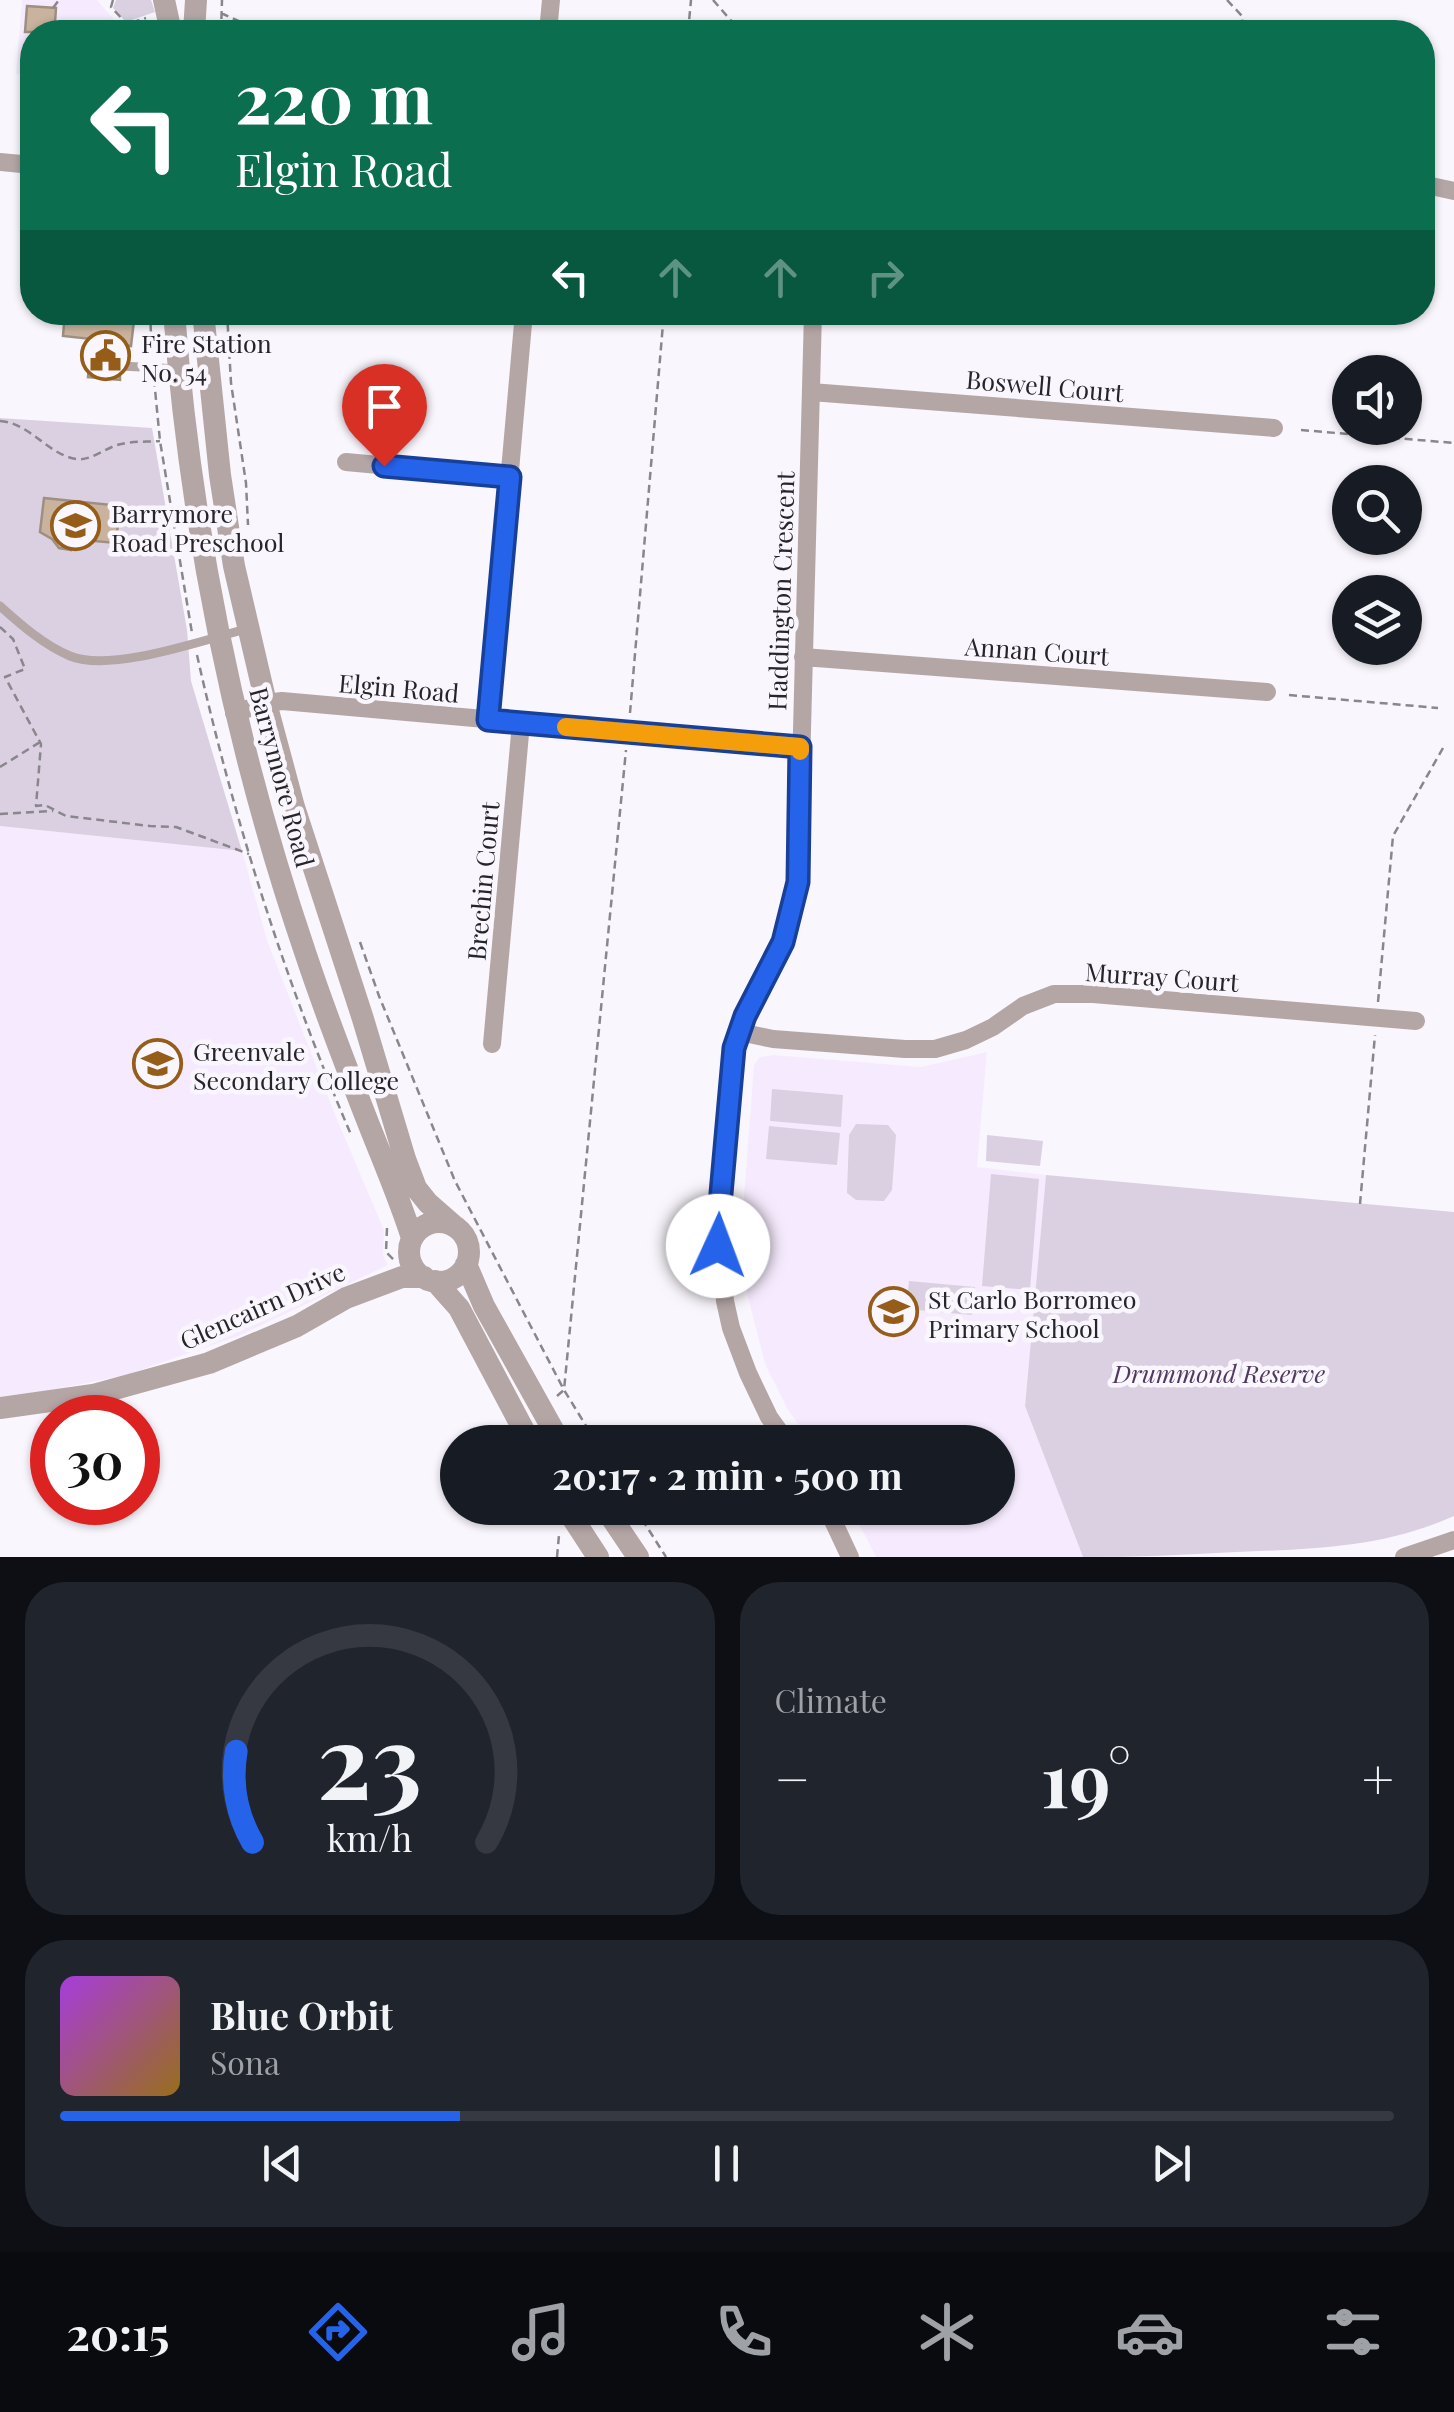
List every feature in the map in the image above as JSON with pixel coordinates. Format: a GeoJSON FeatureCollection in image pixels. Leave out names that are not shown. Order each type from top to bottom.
{"type":"FeatureCollection","features":[{"type":"Feature","properties":{"kind":"street","name":"Barrymore Road"},"geometry":{"type":"LineString","coordinates":[[175,325],[193,489],[234,713],[306,955],[411,1244]]}},
{"type":"Feature","properties":{"kind":"street","name":"Barrymore Road"},"geometry":{"type":"LineString","coordinates":[[204,325],[234,566],[294,807],[405,1159],[416,1188],[452,1224]]}},
{"type":"Feature","properties":{"kind":"street"},"geometry":{"type":"LineString","coordinates":[[488,720],[523,325]]}},
{"type":"Feature","properties":{"kind":"street","name":"Haddington Crescent"},"geometry":{"type":"LineString","coordinates":[[774,1425],[737,1346],[726,1308],[718,1227],[732,1055],[739,1032],[783,942],[798,882],[813,325]]}},
{"type":"Feature","properties":{"kind":"street","name":"Boswell Court"},"geometry":{"type":"LineString","coordinates":[[811,392],[1274,428]]}},
{"type":"Feature","properties":{"kind":"street"},"geometry":{"type":"LineString","coordinates":[[346,462],[510,477]]}},
{"type":"Feature","properties":{"kind":"street","name":"Annan Court"},"geometry":{"type":"LineString","coordinates":[[803,657],[1267,692]]}},
{"type":"Feature","properties":{"kind":"street","name":"Elgin Road"},"geometry":{"type":"LineString","coordinates":[[234,713],[282,701],[800,747]]}},
{"type":"Feature","properties":{"kind":"street","name":"Brechin Court"},"geometry":{"type":"LineString","coordinates":[[492,1044],[521,723]]}},
{"type":"Feature","properties":{"kind":"street","name":"Murray Court"},"geometry":{"type":"LineString","coordinates":[[739,1032],[792,1040],[934,1050],[966,1040],[1023,1006],[1054,994],[1416,1020]]}},
{"type":"Feature","properties":{"kind":"street"},"geometry":{"type":"LineString","coordinates":[[429,1280],[453,1278],[466,1264],[468,1242],[452,1224],[425,1225],[411,1244],[416,1270],[459,1308],[521,1425]]}},
{"type":"Feature","properties":{"kind":"street","name":"Glencairn Drive"},"geometry":{"type":"LineString","coordinates":[[370,1288],[398,1268],[411,1244]]}},
{"type":"Feature","properties":{"kind":"street"},"geometry":{"type":"LineString","coordinates":[[466,1264],[484,1306],[551,1425]]}},
{"type":"Feature","properties":{"kind":"street","name":"Glencairn Drive"},"geometry":{"type":"LineString","coordinates":[[0,1408],[93,1396],[210,1363],[297,1326],[370,1288],[402,1277],[429,1280]]}},
{"type":"Feature","properties":{"kind":"street"},"geometry":{"type":"LineString","coordinates":[[569,1525],[598,1557]]}},
{"type":"Feature","properties":{"kind":"street"},"geometry":{"type":"LineString","coordinates":[[616,1525],[638,1557]]}},
{"type":"Feature","properties":{"kind":"street"},"geometry":{"type":"LineString","coordinates":[[834,1525],[850,1557]]}},
{"type":"Feature","properties":{"kind":"street"},"geometry":{"type":"LineString","coordinates":[[1404,1557],[1454,1540]]}},
{"type":"Feature","properties":{"kind":"lane"},"geometry":{"type":"LineString","coordinates":[[121,366],[178,369],[209,383]]}},
{"type":"Feature","properties":{"kind":"lane"},"geometry":{"type":"LineString","coordinates":[[0,606],[26,630],[72,657],[111,661],[249,628]]}},
{"type":"Feature","properties":{"kind":"path"},"geometry":{"type":"LineString","coordinates":[[53,8],[59,0]]}},
{"type":"Feature","properties":{"kind":"path"},"geometry":{"type":"LineString","coordinates":[[104,0],[123,20]]}},
{"type":"Feature","properties":{"kind":"path"},"geometry":{"type":"LineString","coordinates":[[111,7],[113,0]]}},
{"type":"Feature","properties":{"kind":"path"},"geometry":{"type":"LineString","coordinates":[[221,20],[222,0]]}},
{"type":"Feature","properties":{"kind":"path"},"geometry":{"type":"LineString","coordinates":[[713,0],[730,20]]}},
{"type":"Feature","properties":{"kind":"path"},"geometry":{"type":"LineString","coordinates":[[1227,0],[1242,20]]}},
{"type":"Feature","properties":{"kind":"path"},"geometry":{"type":"LineString","coordinates":[[221,13],[236,20]]}},
{"type":"Feature","properties":{"kind":"path"},"geometry":{"type":"LineString","coordinates":[[228,325],[250,541]]}},
{"type":"Feature","properties":{"kind":"path"},"geometry":{"type":"LineString","coordinates":[[564,1390],[663,325]]}},
{"type":"Feature","properties":{"kind":"path"},"geometry":{"type":"LineString","coordinates":[[0,421],[27,429],[80,460],[121,444],[160,441]]}},
{"type":"Feature","properties":{"kind":"path"},"geometry":{"type":"LineString","coordinates":[[1301,430],[1454,443]]}},
{"type":"Feature","properties":{"kind":"path"},"geometry":{"type":"LineString","coordinates":[[0,626],[13,638],[25,669],[5,677],[40,742],[36,806],[45,805],[66,816],[176,827],[250,854]]}},
{"type":"Feature","properties":{"kind":"path"},"geometry":{"type":"LineString","coordinates":[[1289,695],[1438,708]]}},
{"type":"Feature","properties":{"kind":"path"},"geometry":{"type":"LineString","coordinates":[[0,766],[40,742]]}},
{"type":"Feature","properties":{"kind":"path"},"geometry":{"type":"LineString","coordinates":[[1377,1009],[1393,836],[1443,748]]}},
{"type":"Feature","properties":{"kind":"path"},"geometry":{"type":"LineString","coordinates":[[0,814],[55,810]]}},
{"type":"Feature","properties":{"kind":"path"},"geometry":{"type":"LineString","coordinates":[[359,941],[454,1181],[586,1425]]}},
{"type":"Feature","properties":{"kind":"path"},"geometry":{"type":"LineString","coordinates":[[1360,1204],[1373,1026]]}},
{"type":"Feature","properties":{"kind":"path"},"geometry":{"type":"LineString","coordinates":[[540,1406],[564,1390]]}},
{"type":"Feature","properties":{"kind":"path"},"geometry":{"type":"LineString","coordinates":[[557,1557],[562,1525]]}},
{"type":"Feature","properties":{"kind":"path"},"geometry":{"type":"LineString","coordinates":[[646,1525],[666,1557]]}},
{"type":"Feature","properties":{"kind":"shaded area"},"geometry":{"type":"Polygon","coordinates":[[[22,0],[97,0],[114,20],[20,20],[22,0]]]}},
{"type":"Feature","properties":{"kind":"shaded area"},"geometry":{"type":"Polygon","coordinates":[[[20,25],[20,74],[16,74],[20,25]]]}},
{"type":"Feature","properties":{"kind":"shaded area","name":"Greenvale Secondary College"},"geometry":{"type":"Polygon","coordinates":[[[0,826],[242,851],[267,940],[384,1230],[383,1255],[388,1265],[241,1335],[123,1376],[0,1397],[0,826]]]}},
{"type":"Feature","properties":{"kind":"shaded area","name":"St Carlo Borromeo Primary School"},"geometry":{"type":"Polygon","coordinates":[[[987,1052],[977,1167],[1046,1175],[1025,1406],[1083,1557],[876,1557],[860,1525],[1015,1525],[1015,1425],[799,1425],[765,1364],[748,1297],[742,1223],[754,1065],[760,1057],[773,1055],[921,1067],[987,1052]]]}},
{"type":"Feature","properties":{"kind":"green space"},"geometry":{"type":"Polygon","coordinates":[[[116,0],[151,0],[155,12],[124,20],[113,8],[116,0]]]}},
{"type":"Feature","properties":{"kind":"green space"},"geometry":{"type":"Polygon","coordinates":[[[0,418],[152,428],[187,630],[191,681],[242,851],[0,826],[0,418]]]}},
{"type":"Feature","properties":{"kind":"green space"},"geometry":{"type":"Polygon","coordinates":[[[772,1089],[843,1095],[841,1127],[770,1121],[772,1089]]]}},
{"type":"Feature","properties":{"kind":"green space"},"geometry":{"type":"Polygon","coordinates":[[[856,1124],[888,1125],[896,1135],[892,1190],[884,1201],[856,1200],[847,1193],[849,1135],[856,1124]]]}},
{"type":"Feature","properties":{"kind":"green space"},"geometry":{"type":"Polygon","coordinates":[[[769,1126],[840,1133],[837,1165],[766,1159],[769,1126]]]}},
{"type":"Feature","properties":{"kind":"green space"},"geometry":{"type":"Polygon","coordinates":[[[987,1135],[1043,1141],[1040,1166],[986,1161],[987,1135]]]}},
{"type":"Feature","properties":{"kind":"green space"},"geometry":{"type":"Polygon","coordinates":[[[991,1174],[1039,1179],[1030,1290],[982,1286],[991,1174]]]}},
{"type":"Feature","properties":{"kind":"green space","name":"Drummond Reserve"},"geometry":{"type":"Polygon","coordinates":[[[1046,1175],[1454,1212],[1454,1516],[1401,1535],[1347,1545],[1083,1557],[1025,1406],[1046,1175]]]}},
{"type":"Feature","properties":{"kind":"green space"},"geometry":{"type":"Polygon","coordinates":[[[909,1281],[975,1287],[972,1315],[906,1309],[909,1281]]]}},
{"type":"Feature","properties":{"kind":"building"},"geometry":{"type":"Polygon","coordinates":[[[27,6],[56,8],[55,20],[26,20],[27,6]]]}},
{"type":"Feature","properties":{"kind":"building","name":"Fire Station No. 54"},"geometry":{"type":"Polygon","coordinates":[[[64,325],[133,325],[131,346],[123,345],[122,358],[113,365],[120,380],[88,377],[92,339],[63,336],[64,325]]]}},
{"type":"Feature","properties":{"kind":"building"},"geometry":{"type":"Polygon","coordinates":[[[44,498],[112,505],[111,512],[119,514],[116,543],[72,539],[71,550],[59,548],[40,532],[44,498]]]}},
{"type":"Feature","properties":{"kind":"slow traffic"},"geometry":{"type":"LineString","coordinates":[[566,727],[800,747],[800,751]]}},
{"type":"Feature","properties":{"kind":"place","name":"Fire Station No. 54"},"geometry":{"type":"Point","coordinates":[106,356]}},
{"type":"Feature","properties":{"kind":"place","name":"Barrymore Road Preschool"},"geometry":{"type":"Point","coordinates":[76,526]}},
{"type":"Feature","properties":{"kind":"place","name":"Greenvale Secondary College"},"geometry":{"type":"Point","coordinates":[158,1064]}},
{"type":"Feature","properties":{"kind":"place","name":"St Carlo Borromeo Primary School"},"geometry":{"type":"Point","coordinates":[893,1312]}},
{"type":"Feature","properties":{"kind":"route"},"geometry":{"type":"LineString","coordinates":[[384,466],[510,477],[488,720],[800,747],[798,882],[783,942],[745,1016],[732,1055],[718,1246]]}}]}
